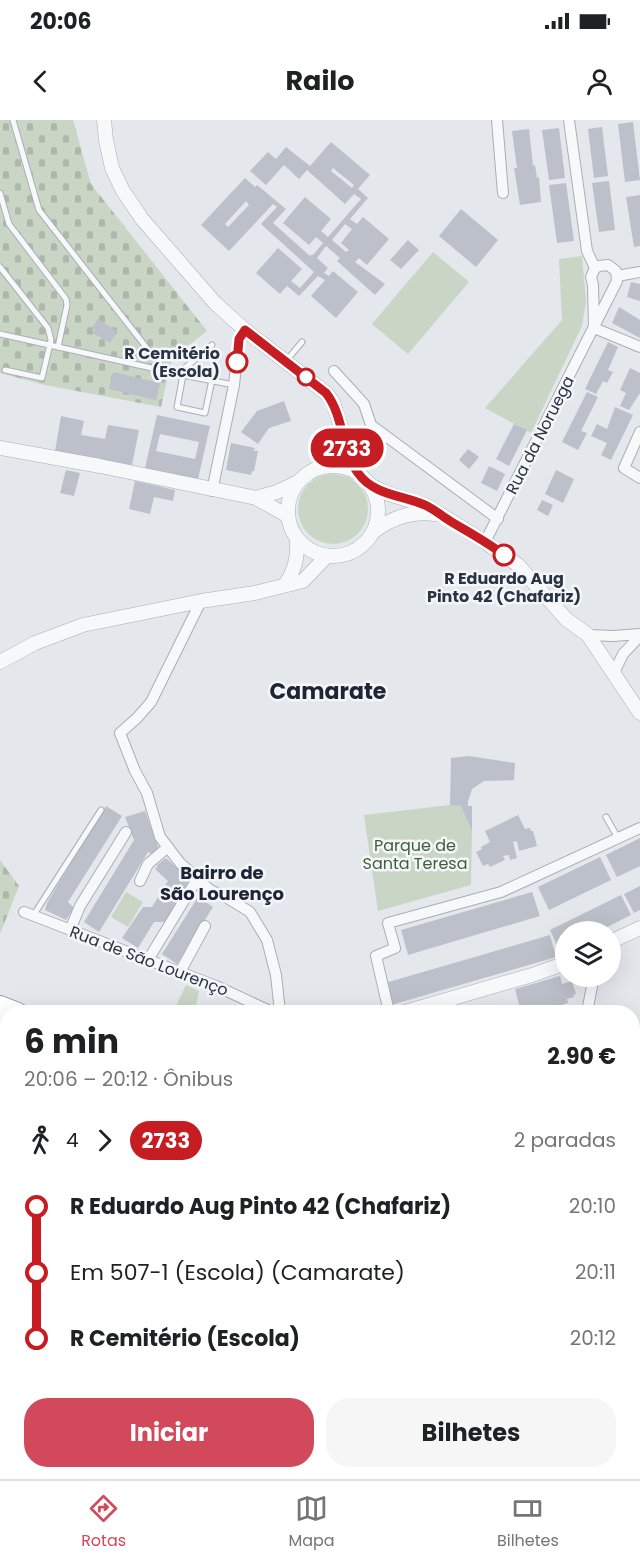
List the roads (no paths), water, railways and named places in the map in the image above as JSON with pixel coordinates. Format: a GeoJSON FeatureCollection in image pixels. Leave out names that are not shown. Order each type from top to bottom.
{"type":"FeatureCollection","features":[{"type":"Feature","properties":{"kind":"street"},"geometry":{"type":"LineString","coordinates":[[104,120],[105,140],[112,168],[132,205],[215,303],[245,330],[326,393],[333,402],[358,473]]}},
{"type":"Feature","properties":{"kind":"street"},"geometry":{"type":"LineString","coordinates":[[497,120],[503,193]]}},
{"type":"Feature","properties":{"kind":"street"},"geometry":{"type":"LineString","coordinates":[[569,120],[587,251],[594,268],[591,277],[593,285],[602,291],[611,289],[615,285],[616,271],[603,264],[594,268]]}},
{"type":"Feature","properties":{"kind":"street"},"geometry":{"type":"LineString","coordinates":[[617,276],[640,272]]}},
{"type":"Feature","properties":{"kind":"street","name":"Rua da Noruega"},"geometry":{"type":"LineString","coordinates":[[593,285],[594,328]]}},
{"type":"Feature","properties":{"kind":"street","name":"Rua da Noruega"},"geometry":{"type":"LineString","coordinates":[[485,542],[594,328],[611,289]]}},
{"type":"Feature","properties":{"kind":"street"},"geometry":{"type":"LineString","coordinates":[[594,328],[640,347]]}},
{"type":"Feature","properties":{"kind":"street"},"geometry":{"type":"LineString","coordinates":[[212,490],[234,385],[239,339],[245,330]]}},
{"type":"Feature","properties":{"kind":"street"},"geometry":{"type":"LineString","coordinates":[[334,371],[364,404],[371,425],[498,519]]}},
{"type":"Feature","properties":{"kind":"street"},"geometry":{"type":"LineString","coordinates":[[326,466],[342,431]]}},
{"type":"Feature","properties":{"kind":"street"},"geometry":{"type":"LineString","coordinates":[[640,432],[624,468],[640,478]]}},
{"type":"Feature","properties":{"kind":"street"},"geometry":{"type":"LineString","coordinates":[[0,448],[256,498],[288,516]]}},
{"type":"Feature","properties":{"kind":"street"},"geometry":{"type":"LineString","coordinates":[[256,498],[277,492],[298,482],[315,469],[326,466],[343,467],[358,473],[370,485],[386,493],[428,506],[518,565],[566,619],[588,634],[640,713]]}},
{"type":"Feature","properties":{"kind":"street"},"geometry":{"type":"LineString","coordinates":[[298,482],[289,498],[288,516],[291,528],[297,539],[307,548],[326,557],[350,553],[388,520],[419,512],[441,515]]}},
{"type":"Feature","properties":{"kind":"street"},"geometry":{"type":"LineString","coordinates":[[370,485],[377,500],[378,516],[373,532]]}},
{"type":"Feature","properties":{"kind":"street"},"geometry":{"type":"LineString","coordinates":[[285,585],[295,567],[298,554],[297,539]]}},
{"type":"Feature","properties":{"kind":"street"},"geometry":{"type":"LineString","coordinates":[[0,662],[35,643],[83,625],[201,601],[255,593],[303,581],[326,557]]}},
{"type":"Feature","properties":{"kind":"street"},"geometry":{"type":"LineString","coordinates":[[201,601],[151,702],[120,733],[135,771],[147,793],[160,837],[180,863],[210,890],[250,912],[267,940],[276,975],[279,1005]]}},
{"type":"Feature","properties":{"kind":"street"},"geometry":{"type":"LineString","coordinates":[[588,634],[640,635]]}},
{"type":"Feature","properties":{"kind":"street"},"geometry":{"type":"LineString","coordinates":[[614,673],[623,654],[640,635]]}},
{"type":"Feature","properties":{"kind":"street"},"geometry":{"type":"LineString","coordinates":[[387,1005],[376,956],[395,948],[388,923],[501,892],[640,828]]}},
{"type":"Feature","properties":{"kind":"street"},"geometry":{"type":"LineString","coordinates":[[70,930],[80,906],[126,832]]}},
{"type":"Feature","properties":{"kind":"street"},"geometry":{"type":"LineString","coordinates":[[140,881],[148,864],[168,847]]}},
{"type":"Feature","properties":{"kind":"street"},"geometry":{"type":"LineString","coordinates":[[148,960],[197,879]]}},
{"type":"Feature","properties":{"kind":"street","name":"Rua de São Lourenço"},"geometry":{"type":"LineString","coordinates":[[28,914],[216,986],[257,1005]]}},
{"type":"Feature","properties":{"kind":"street"},"geometry":{"type":"LineString","coordinates":[[180,972],[205,926]]}},
{"type":"Feature","properties":{"kind":"street"},"geometry":{"type":"LineString","coordinates":[[621,937],[640,928]]}},
{"type":"Feature","properties":{"kind":"street"},"geometry":{"type":"LineString","coordinates":[[454,1005],[555,967]]}},
{"type":"Feature","properties":{"kind":"street"},"geometry":{"type":"LineString","coordinates":[[588,1005],[592,987]]}},
{"type":"Feature","properties":{"kind":"lane"},"geometry":{"type":"LineString","coordinates":[[14,120],[39,210],[164,370]]}},
{"type":"Feature","properties":{"kind":"lane"},"geometry":{"type":"LineString","coordinates":[[0,193],[9,224],[66,299],[67,305],[58,347]]}},
{"type":"Feature","properties":{"kind":"lane"},"geometry":{"type":"LineString","coordinates":[[0,267],[48,328],[51,336],[42,378],[5,370]]}},
{"type":"Feature","properties":{"kind":"lane"},"geometry":{"type":"LineString","coordinates":[[0,334],[234,385]]}},
{"type":"Feature","properties":{"kind":"lane"},"geometry":{"type":"LineString","coordinates":[[286,361],[302,342]]}},
{"type":"Feature","properties":{"kind":"lane"},"geometry":{"type":"LineString","coordinates":[[212,345],[186,367],[177,407],[205,413],[212,380]]}},
{"type":"Feature","properties":{"kind":"lane"},"geometry":{"type":"LineString","coordinates":[[28,914],[101,810]]}},
{"type":"Feature","properties":{"kind":"lane"},"geometry":{"type":"LineString","coordinates":[[606,817],[618,838]]}},
{"type":"Feature","properties":{"kind":"place","name":"R Cemitério (Escola)"},"geometry":{"type":"Point","coordinates":[237,362]}},
{"type":"Feature","properties":{"kind":"place","name":"R Eduardo Aug Pinto 42 (Chafariz)"},"geometry":{"type":"Point","coordinates":[504,555]}},
{"type":"Feature","properties":{"kind":"district","name":"Camarate"},"geometry":{"type":"Point","coordinates":[328,691]}},
{"type":"Feature","properties":{"kind":"district","name":"Bairro de São Lourenço"},"geometry":{"type":"Point","coordinates":[222,882]}},
{"type":"Feature","properties":{"kind":"park label","name":"Parque de Santa Teresa"},"geometry":{"type":"Point","coordinates":[415,854]}}]}
